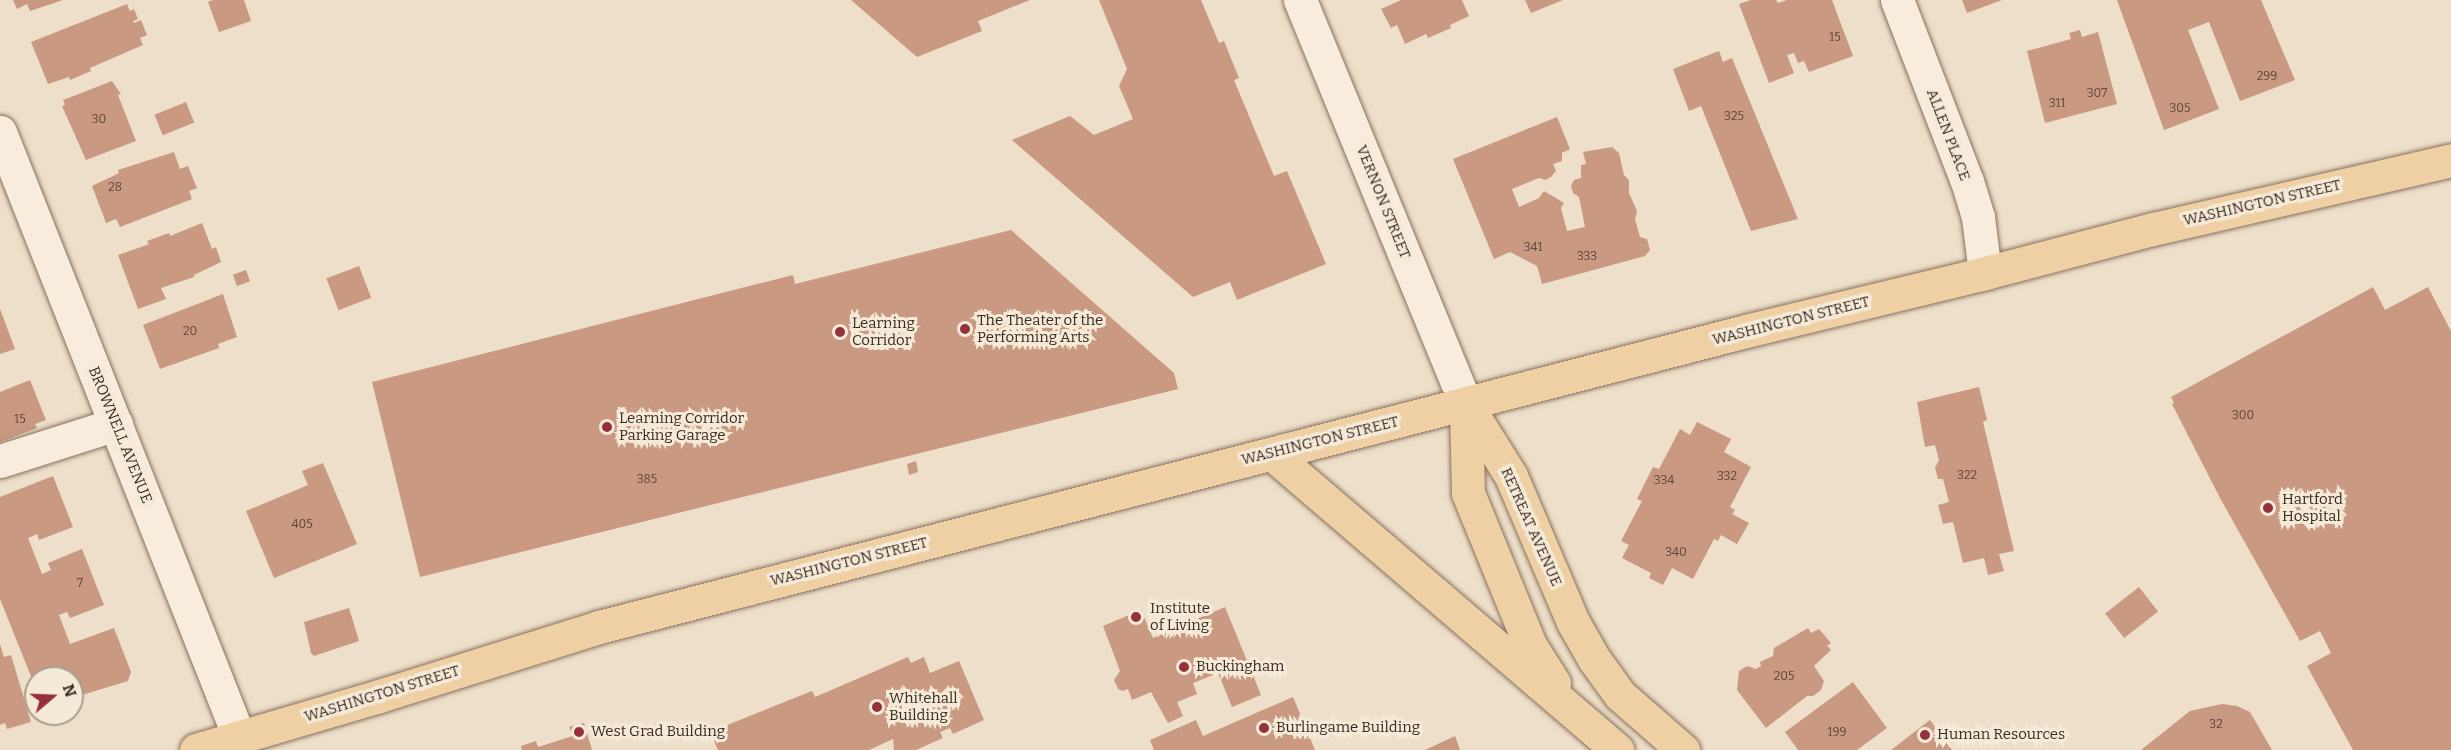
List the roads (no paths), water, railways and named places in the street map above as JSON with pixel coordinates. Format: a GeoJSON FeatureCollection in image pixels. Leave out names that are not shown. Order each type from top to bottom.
{"type":"FeatureCollection","features":[{"type":"Feature","properties":{"kind":"main road","name":"WASHINGTON STREET"},"geometry":{"type":"LineString","coordinates":[[196,750],[599,627],[1750,330],[1985,273],[2153,229],[2451,160]]}},
{"type":"Feature","properties":{"kind":"main road"},"geometry":{"type":"LineString","coordinates":[[1466,404],[1468,493],[1530,645],[1557,687],[1587,724]]}},
{"type":"Feature","properties":{"kind":"main road","name":"RETREAT AVENUE"},"geometry":{"type":"LineString","coordinates":[[1466,404],[1511,476],[1573,622],[1594,660],[1620,694],[1683,750]]}},
{"type":"Feature","properties":{"kind":"main road"},"geometry":{"type":"LineString","coordinates":[[1272,454],[1617,750]]}},
{"type":"Feature","properties":{"kind":"street","name":"VERNON STREET"},"geometry":{"type":"LineString","coordinates":[[1300,0],[1466,404]]}},
{"type":"Feature","properties":{"kind":"street","name":"ALLEN PLACE"},"geometry":{"type":"LineString","coordinates":[[1897,0],[1967,181],[1978,217],[1985,273]]}},
{"type":"Feature","properties":{"kind":"street","name":"BROWNELL AVENUE"},"geometry":{"type":"LineString","coordinates":[[0,132],[239,737]]}},
{"type":"Feature","properties":{"kind":"street"},"geometry":{"type":"LineString","coordinates":[[0,461],[116,424]]}},
{"type":"Feature","properties":{"kind":"place","name":"The Theater of the Performing Arts"},"geometry":{"type":"Point","coordinates":[965,329]}},
{"type":"Feature","properties":{"kind":"place","name":"Learning Corridor"},"geometry":{"type":"Point","coordinates":[840,332]}},
{"type":"Feature","properties":{"kind":"place","name":"Learning Corridor Parking Garage"},"geometry":{"type":"Point","coordinates":[607,427]}},
{"type":"Feature","properties":{"kind":"place","name":"Hartford Hospital"},"geometry":{"type":"Point","coordinates":[2268,508]}},
{"type":"Feature","properties":{"kind":"place","name":"Institute of Living"},"geometry":{"type":"Point","coordinates":[1136,617]}},
{"type":"Feature","properties":{"kind":"place","name":"Buckingham"},"geometry":{"type":"Point","coordinates":[1184,667]}},
{"type":"Feature","properties":{"kind":"place","name":"Whitehall Building"},"geometry":{"type":"Point","coordinates":[877,707]}},
{"type":"Feature","properties":{"kind":"place","name":"Burlingame Building"},"geometry":{"type":"Point","coordinates":[1264,728]}},
{"type":"Feature","properties":{"kind":"place","name":"West Grad Building"},"geometry":{"type":"Point","coordinates":[579,732]}},
{"type":"Feature","properties":{"kind":"place","name":"Human Resources"},"geometry":{"type":"Point","coordinates":[1925,735]}}]}
